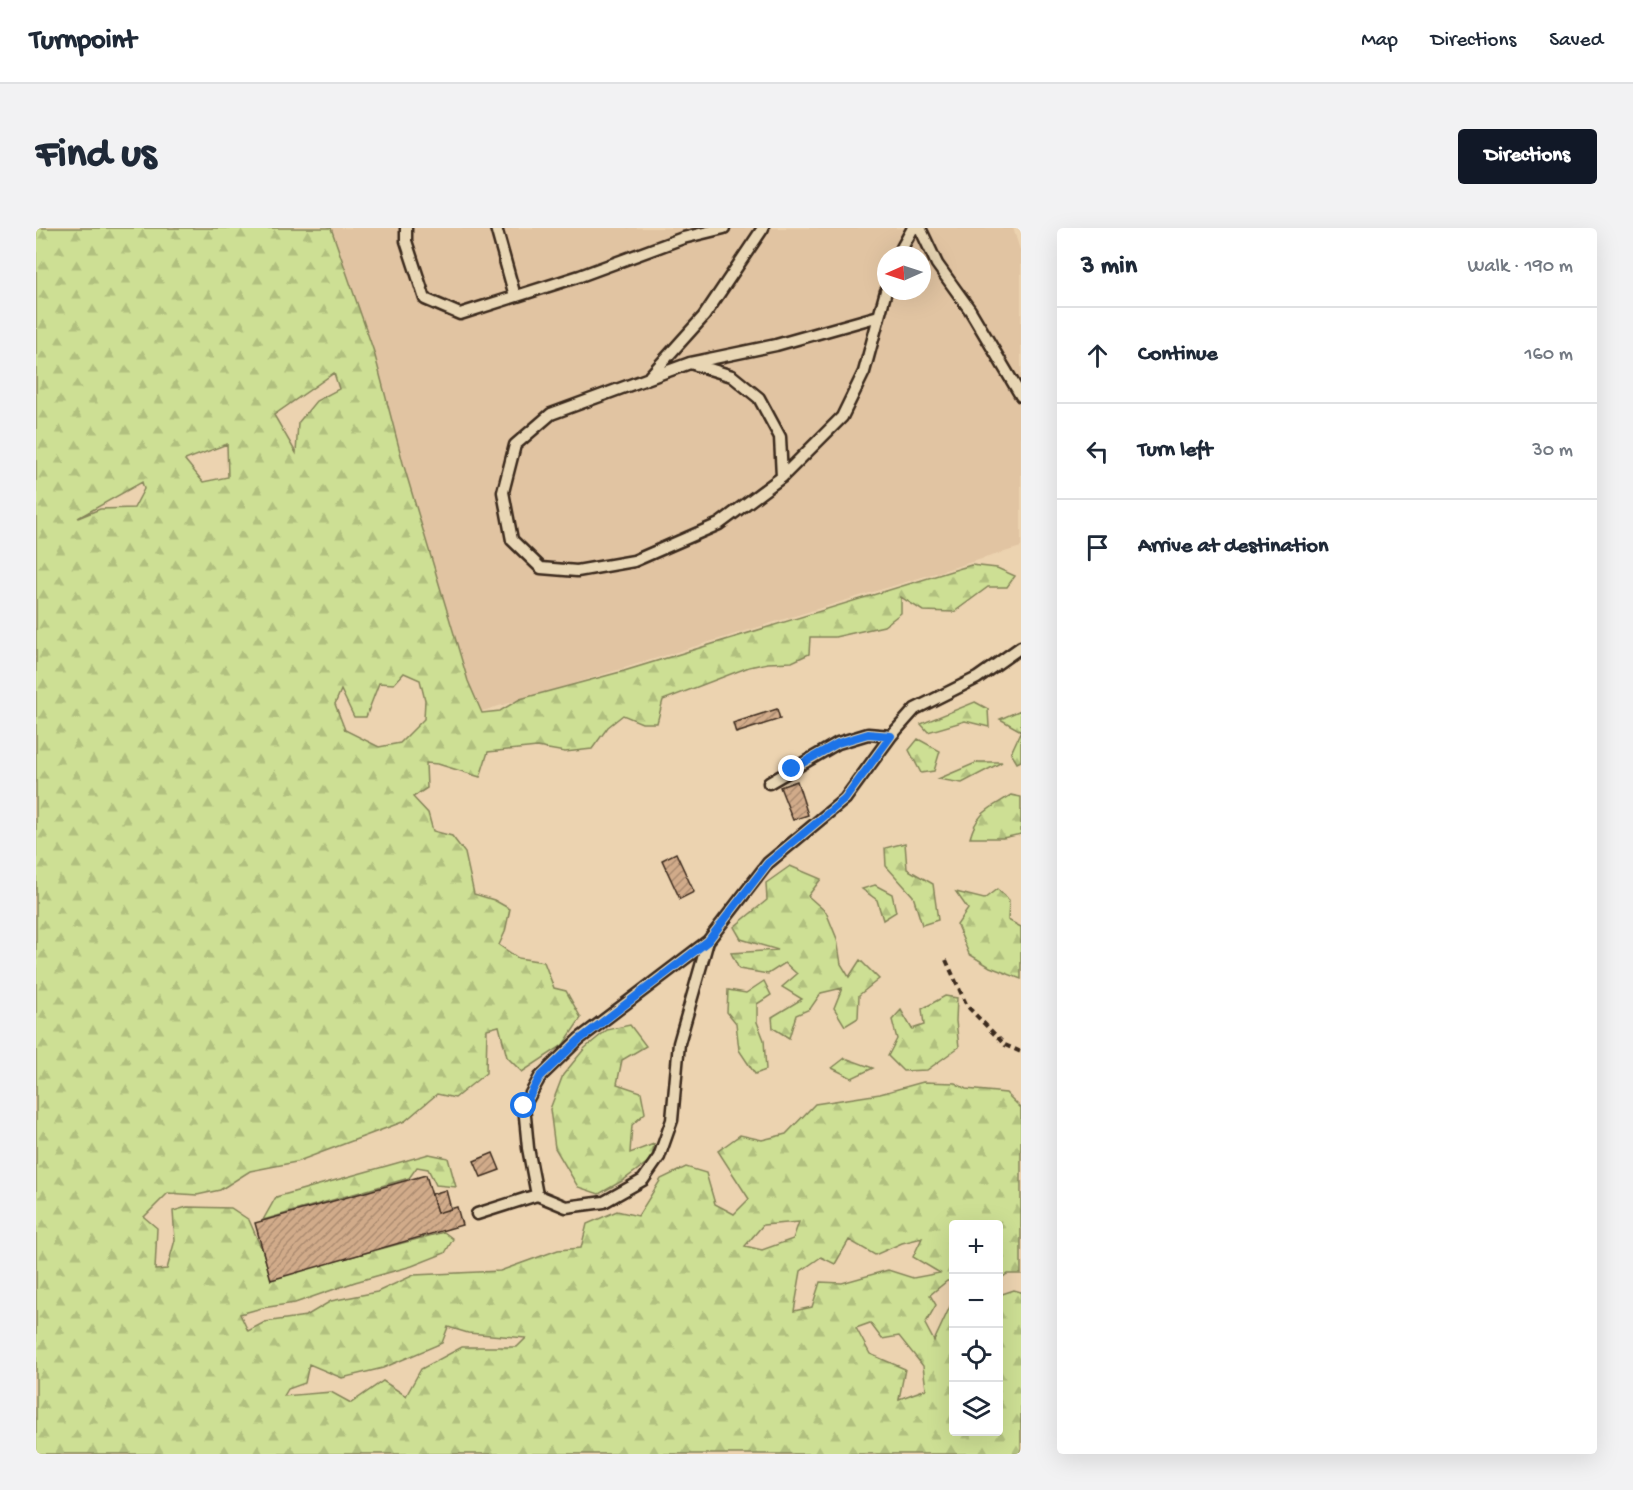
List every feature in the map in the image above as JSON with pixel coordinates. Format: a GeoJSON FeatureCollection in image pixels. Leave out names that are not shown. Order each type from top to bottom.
{"type":"FeatureCollection","features":[{"type":"Feature","properties":{"kind":"lane"},"geometry":{"type":"LineString","coordinates":[[406,228],[406,241],[425,299],[460,314],[580,276],[683,238],[723,228]]}},
{"type":"Feature","properties":{"kind":"lane"},"geometry":{"type":"LineString","coordinates":[[496,228],[515,296]]}},
{"type":"Feature","properties":{"kind":"lane"},"geometry":{"type":"LineString","coordinates":[[648,378],[704,316],[763,228]]}},
{"type":"Feature","properties":{"kind":"lane"},"geometry":{"type":"LineString","coordinates":[[903,246],[913,228]]}},
{"type":"Feature","properties":{"kind":"lane"},"geometry":{"type":"LineString","coordinates":[[920,228],[937,264],[970,310],[1021,396]]}},
{"type":"Feature","properties":{"kind":"lane"},"geometry":{"type":"LineString","coordinates":[[879,316],[776,345],[690,363],[551,414],[515,445],[503,492],[512,540],[541,568],[578,571],[634,561],[719,524],[782,477],[842,417],[864,372],[883,300]]}},
{"type":"Feature","properties":{"kind":"lane"},"geometry":{"type":"LineString","coordinates":[[690,363],[732,376],[759,398],[780,437],[782,477]]}},
{"type":"Feature","properties":{"kind":"lane"},"geometry":{"type":"LineString","coordinates":[[537,1195],[528,1148],[524,1106],[540,1077],[579,1040],[708,941],[768,863],[845,799],[891,736],[915,710],[977,678],[1021,647]]}},
{"type":"Feature","properties":{"kind":"lane"},"geometry":{"type":"LineString","coordinates":[[769,783],[838,743],[868,734],[891,736]]}},
{"type":"Feature","properties":{"kind":"lane"},"geometry":{"type":"LineString","coordinates":[[477,1214],[537,1195],[566,1207],[604,1202],[643,1180],[659,1157],[672,1120],[679,1043],[708,941]]}},
{"type":"Feature","properties":{"kind":"path"},"geometry":{"type":"LineString","coordinates":[[946,960],[967,1006],[1005,1045],[1021,1052]]}},
{"type":"Feature","properties":{"kind":"shaded area"},"geometry":{"type":"Polygon","coordinates":[[[327,228],[1013,228],[1021,253],[1021,547],[476,713],[327,228]]]}},
{"type":"Feature","properties":{"kind":"green space"},"geometry":{"type":"Polygon","coordinates":[[[36,228],[331,228],[374,352],[403,463],[468,681],[482,713],[500,711],[520,699],[624,671],[971,565],[997,568],[1015,576],[1007,587],[988,587],[954,612],[923,611],[901,597],[901,613],[884,626],[835,637],[810,637],[809,654],[792,662],[749,667],[663,700],[657,723],[642,723],[623,715],[608,727],[592,749],[565,752],[537,747],[488,752],[480,777],[438,764],[426,763],[427,788],[413,797],[428,813],[433,831],[452,836],[465,853],[474,894],[494,900],[510,909],[505,932],[499,945],[518,958],[544,962],[554,988],[566,991],[581,1018],[563,1045],[522,1072],[507,1057],[499,1026],[487,1029],[486,1073],[455,1098],[437,1094],[405,1121],[296,1162],[250,1171],[220,1190],[197,1195],[168,1193],[144,1217],[157,1228],[155,1270],[167,1269],[175,1240],[173,1211],[187,1207],[231,1208],[249,1220],[271,1278],[444,1232],[453,1239],[445,1253],[412,1266],[355,1282],[295,1303],[240,1314],[248,1331],[265,1322],[306,1316],[331,1301],[377,1292],[414,1275],[500,1271],[558,1250],[581,1248],[587,1224],[617,1211],[638,1216],[661,1179],[686,1167],[706,1173],[715,1204],[734,1214],[749,1199],[718,1151],[740,1135],[762,1140],[786,1134],[815,1104],[880,1094],[923,1082],[955,1083],[966,1089],[1006,1093],[1021,1108],[1021,1274],[1007,1274],[1003,1277],[1003,1220],[949,1220],[949,1281],[930,1295],[936,1305],[925,1324],[934,1341],[949,1309],[949,1436],[1003,1436],[1003,1294],[1014,1290],[1021,1292],[1021,1454],[36,1454],[36,228]],[[334,373],[274,415],[296,453],[298,423],[316,401],[339,389],[334,373]],[[227,444],[185,460],[203,482],[228,477],[227,444]],[[142,482],[78,518],[100,509],[134,508],[144,489],[142,482]],[[404,673],[394,684],[379,683],[366,717],[354,717],[341,690],[335,704],[345,730],[379,747],[400,743],[424,719],[425,700],[420,680],[404,673]],[[799,1222],[763,1225],[745,1246],[762,1250],[793,1239],[799,1222]],[[922,1238],[902,1243],[875,1255],[849,1240],[835,1264],[821,1257],[801,1271],[794,1311],[812,1307],[820,1282],[842,1283],[888,1270],[913,1278],[940,1273],[913,1257],[922,1238]],[[870,1323],[856,1328],[870,1354],[905,1369],[899,1399],[926,1389],[923,1366],[899,1336],[882,1339],[870,1323]],[[448,1327],[442,1343],[383,1368],[342,1378],[309,1364],[305,1383],[288,1389],[284,1396],[331,1392],[351,1403],[383,1381],[406,1396],[421,1369],[462,1347],[517,1347],[526,1338],[468,1333],[448,1327]]]}},
{"type":"Feature","properties":{"kind":"green space"},"geometry":{"type":"Polygon","coordinates":[[[975,702],[988,709],[989,727],[965,721],[928,732],[921,724],[975,702]]]}},
{"type":"Feature","properties":{"kind":"green space"},"geometry":{"type":"Polygon","coordinates":[[[1021,710],[1021,731],[1000,719],[1021,710]]]}},
{"type":"Feature","properties":{"kind":"green space"},"geometry":{"type":"Polygon","coordinates":[[[1021,731],[1021,761],[1017,763],[1011,753],[1021,731]]]}},
{"type":"Feature","properties":{"kind":"green space"},"geometry":{"type":"Polygon","coordinates":[[[918,739],[940,751],[934,771],[921,773],[909,750],[918,739]]]}},
{"type":"Feature","properties":{"kind":"green space"},"geometry":{"type":"Polygon","coordinates":[[[978,762],[1002,762],[962,783],[938,779],[978,762]]]}},
{"type":"Feature","properties":{"kind":"green space"},"geometry":{"type":"Polygon","coordinates":[[[1011,795],[1021,797],[1021,834],[1003,838],[970,838],[980,817],[1011,795]]]}},
{"type":"Feature","properties":{"kind":"green space"},"geometry":{"type":"Polygon","coordinates":[[[905,843],[907,869],[933,884],[938,920],[922,925],[913,896],[886,866],[885,848],[905,843]]]}},
{"type":"Feature","properties":{"kind":"green space"},"geometry":{"type":"Polygon","coordinates":[[[790,866],[821,879],[808,896],[826,912],[837,939],[841,964],[849,977],[860,960],[879,979],[859,995],[858,1018],[845,1026],[834,1008],[842,988],[821,993],[810,1009],[796,1015],[789,1038],[773,1028],[772,1017],[802,999],[782,987],[797,974],[785,963],[768,974],[739,969],[731,953],[778,950],[741,939],[734,927],[767,900],[766,883],[790,866]]]}},
{"type":"Feature","properties":{"kind":"green space"},"geometry":{"type":"Polygon","coordinates":[[[875,885],[892,894],[896,912],[883,920],[877,900],[862,889],[875,885]]]}},
{"type":"Feature","properties":{"kind":"green space"},"geometry":{"type":"Polygon","coordinates":[[[997,889],[1009,900],[1008,920],[1021,927],[1021,979],[990,967],[969,954],[957,925],[968,909],[956,892],[984,899],[997,889]]]}},
{"type":"Feature","properties":{"kind":"green space"},"geometry":{"type":"Polygon","coordinates":[[[764,981],[771,995],[757,1004],[757,1022],[764,1040],[766,1070],[755,1074],[739,1050],[736,1023],[727,1012],[728,990],[746,993],[764,981]]]}},
{"type":"Feature","properties":{"kind":"green space"},"geometry":{"type":"Polygon","coordinates":[[[945,996],[957,998],[956,1021],[959,1047],[927,1070],[903,1071],[888,1056],[897,1039],[892,1020],[901,1010],[912,1029],[924,1025],[922,1009],[945,996]]]}},
{"type":"Feature","properties":{"kind":"green space"},"geometry":{"type":"Polygon","coordinates":[[[630,1025],[646,1046],[622,1060],[617,1084],[641,1092],[645,1113],[632,1125],[630,1153],[654,1144],[652,1159],[622,1181],[599,1194],[578,1187],[555,1148],[550,1109],[563,1075],[585,1048],[607,1030],[630,1025]]]}},
{"type":"Feature","properties":{"kind":"green space"},"geometry":{"type":"Polygon","coordinates":[[[845,1058],[873,1068],[852,1078],[832,1068],[845,1058]]]}},
{"type":"Feature","properties":{"kind":"green space"},"geometry":{"type":"Polygon","coordinates":[[[429,1154],[448,1158],[456,1187],[436,1185],[428,1169],[417,1167],[409,1178],[263,1220],[276,1197],[429,1154]]]}},
{"type":"Feature","properties":{"kind":"building"},"geometry":{"type":"Polygon","coordinates":[[[777,709],[780,719],[736,733],[733,723],[777,709]]]}},
{"type":"Feature","properties":{"kind":"building"},"geometry":{"type":"Polygon","coordinates":[[[797,781],[808,815],[793,820],[780,787],[797,781]]]}},
{"type":"Feature","properties":{"kind":"building"},"geometry":{"type":"Polygon","coordinates":[[[676,853],[694,892],[680,899],[662,860],[676,853]]]}},
{"type":"Feature","properties":{"kind":"building"},"geometry":{"type":"Polygon","coordinates":[[[493,1153],[500,1170],[481,1177],[474,1161],[493,1153]]]}},
{"type":"Feature","properties":{"kind":"building"},"geometry":{"type":"Polygon","coordinates":[[[426,1175],[437,1213],[457,1207],[462,1225],[271,1280],[255,1223],[426,1175]]]}},
{"type":"Feature","properties":{"kind":"building"},"geometry":{"type":"Polygon","coordinates":[[[446,1190],[451,1209],[437,1213],[432,1194],[446,1190]]]}},
{"type":"Feature","properties":{"kind":"route"},"geometry":{"type":"LineString","coordinates":[[524,1106],[540,1077],[579,1040],[708,941],[768,863],[845,799],[891,736],[868,734],[838,743],[792,769]]}}]}
